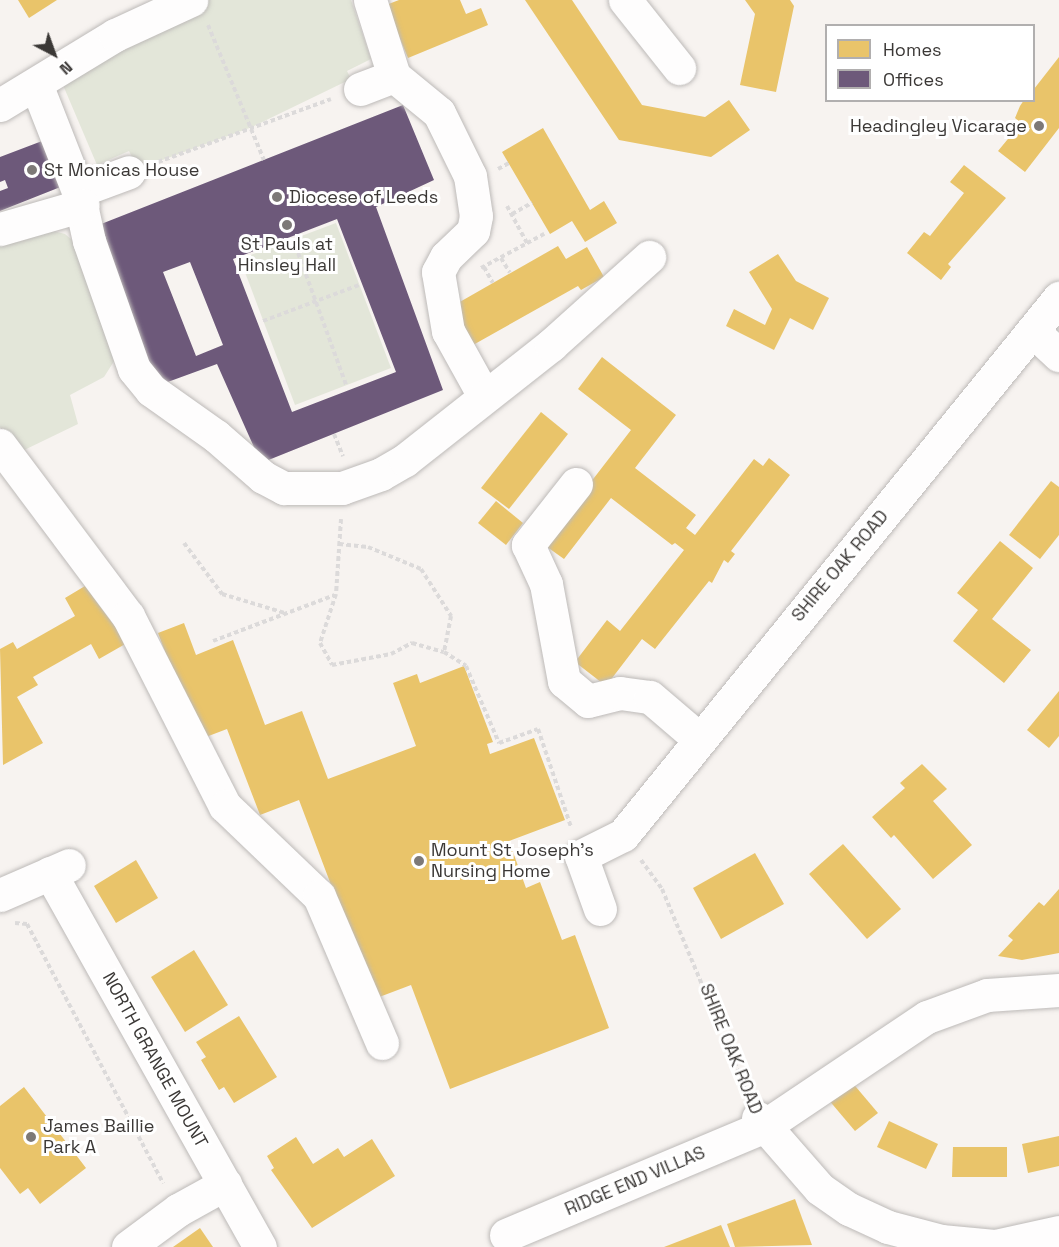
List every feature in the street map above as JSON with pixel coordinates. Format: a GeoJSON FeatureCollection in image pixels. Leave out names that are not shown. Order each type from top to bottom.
{"type":"FeatureCollection","features":[{"type":"Feature","properties":{"kind":"street"},"geometry":{"type":"LineString","coordinates":[[370,0],[394,76],[439,113],[470,176],[476,216],[473,231],[446,257],[438,272],[448,331],[484,396]]}},
{"type":"Feature","properties":{"kind":"street"},"geometry":{"type":"LineString","coordinates":[[625,0],[679,68]]}},
{"type":"Feature","properties":{"kind":"street"},"geometry":{"type":"LineString","coordinates":[[0,105],[115,35],[199,11]]}},
{"type":"Feature","properties":{"kind":"street"},"geometry":{"type":"LineString","coordinates":[[360,89],[394,76]]}},
{"type":"Feature","properties":{"kind":"street"},"geometry":{"type":"LineString","coordinates":[[36,84],[81,198],[89,241],[141,380],[262,477],[284,488],[342,488],[381,474],[405,460],[551,345],[649,257]]}},
{"type":"Feature","properties":{"kind":"street"},"geometry":{"type":"LineString","coordinates":[[0,229],[81,198],[129,172]]}},
{"type":"Feature","properties":{"kind":"street","name":"SHIRE OAK ROAD"},"geometry":{"type":"LineString","coordinates":[[581,856],[623,835],[698,738],[1034,332],[1059,298]]}},
{"type":"Feature","properties":{"kind":"street"},"geometry":{"type":"LineString","coordinates":[[1034,332],[1059,355]]}},
{"type":"Feature","properties":{"kind":"street"},"geometry":{"type":"LineString","coordinates":[[4,456],[128,616],[225,806],[319,896],[382,1043]]}},
{"type":"Feature","properties":{"kind":"street"},"geometry":{"type":"LineString","coordinates":[[576,484],[528,545],[546,584],[564,681],[588,700],[620,693],[650,697],[698,738]]}},
{"type":"Feature","properties":{"kind":"street"},"geometry":{"type":"LineString","coordinates":[[581,856],[600,909]]}},
{"type":"Feature","properties":{"kind":"street","name":"NORTH GRANGE MOUNT"},"geometry":{"type":"LineString","coordinates":[[5,909],[60,869],[260,1247]]}},
{"type":"Feature","properties":{"kind":"street","name":"RIDGE END VILLAS"},"geometry":{"type":"LineString","coordinates":[[506,1235],[761,1122],[927,1017],[987,995],[1059,990]]}},
{"type":"Feature","properties":{"kind":"street","name":"SHIRE OAK ROAD"},"geometry":{"type":"LineString","coordinates":[[761,1122],[820,1189],[849,1209],[888,1227],[941,1241],[995,1246],[1059,1232]]}},
{"type":"Feature","properties":{"kind":"street"},"geometry":{"type":"LineString","coordinates":[[128,1247],[178,1210],[225,1184]]}},
{"type":"Feature","properties":{"kind":"path"},"geometry":{"type":"LineString","coordinates":[[199,11],[252,127],[264,160]]}},
{"type":"Feature","properties":{"kind":"path"},"geometry":{"type":"LineString","coordinates":[[129,172],[360,89]]}},
{"type":"Feature","properties":{"kind":"path"},"geometry":{"type":"LineString","coordinates":[[512,214],[532,203]]}},
{"type":"Feature","properties":{"kind":"path"},"geometry":{"type":"LineString","coordinates":[[441,291],[544,234]]}},
{"type":"Feature","properties":{"kind":"path"},"geometry":{"type":"LineString","coordinates":[[293,239],[346,385]]}},
{"type":"Feature","properties":{"kind":"path"},"geometry":{"type":"LineString","coordinates":[[501,258],[510,273]]}},
{"type":"Feature","properties":{"kind":"path"},"geometry":{"type":"LineString","coordinates":[[484,267],[493,283]]}},
{"type":"Feature","properties":{"kind":"path"},"geometry":{"type":"LineString","coordinates":[[263,321],[359,285]]}},
{"type":"Feature","properties":{"kind":"path"},"geometry":{"type":"LineString","coordinates":[[342,488],[336,594],[320,643],[332,665],[391,654],[412,643],[444,652],[466,666],[499,743],[538,729],[581,856]]}},
{"type":"Feature","properties":{"kind":"path"},"geometry":{"type":"LineString","coordinates":[[184,543],[222,594],[285,614]]}},
{"type":"Feature","properties":{"kind":"path"},"geometry":{"type":"LineString","coordinates":[[339,544],[368,547],[421,569],[452,616],[444,652]]}},
{"type":"Feature","properties":{"kind":"path"},"geometry":{"type":"LineString","coordinates":[[213,641],[336,594]]}},
{"type":"Feature","properties":{"kind":"path","name":"SHIRE OAK ROAD"},"geometry":{"type":"LineString","coordinates":[[623,835],[662,889],[761,1122]]}},
{"type":"Feature","properties":{"kind":"path"},"geometry":{"type":"LineString","coordinates":[[5,909],[27,924],[178,1210]]}},
{"type":"Feature","properties":{"kind":"shaded area"},"geometry":{"type":"Polygon","coordinates":[[[191,0],[351,0],[371,59],[347,71],[351,79],[252,127],[138,169],[129,151],[97,165],[57,71],[191,0]]]}},
{"type":"Feature","properties":{"kind":"shaded area"},"geometry":{"type":"Polygon","coordinates":[[[336,223],[391,368],[295,405],[240,259],[336,223]]]}},
{"type":"Feature","properties":{"kind":"shaded area"},"geometry":{"type":"Polygon","coordinates":[[[42,228],[65,234],[78,245],[118,355],[104,377],[70,395],[78,424],[16,454],[0,427],[0,242],[42,228]]]}},
{"type":"Feature","properties":{"kind":"building: Homes"},"geometry":{"type":"Polygon","coordinates":[[[18,0],[57,0],[29,18],[18,0]]]}},
{"type":"Feature","properties":{"kind":"building: Homes"},"geometry":{"type":"Polygon","coordinates":[[[399,0],[460,0],[466,14],[481,8],[488,25],[408,58],[386,5],[399,0]]]}},
{"type":"Feature","properties":{"kind":"building: Homes"},"geometry":{"type":"Polygon","coordinates":[[[525,0],[572,0],[642,105],[705,117],[729,100],[750,130],[711,157],[619,140],[525,0]]]}},
{"type":"Feature","properties":{"kind":"building: Homes"},"geometry":{"type":"Polygon","coordinates":[[[745,0],[790,0],[794,6],[776,92],[740,85],[755,14],[745,0]]]}},
{"type":"Feature","properties":{"kind":"building: Homes","name":"Headingley Vicarage"},"geometry":{"type":"Polygon","coordinates":[[[1059,57],[1059,128],[1025,172],[998,151],[1021,123],[1015,118],[1023,102],[1035,102],[1035,88],[1059,57]]]}},
{"type":"Feature","properties":{"kind":"building: Homes"},"geometry":{"type":"Polygon","coordinates":[[[543,128],[590,210],[604,201],[617,223],[585,242],[572,221],[550,234],[502,152],[543,128]]]}},
{"type":"Feature","properties":{"kind":"building: Homes"},"geometry":{"type":"Polygon","coordinates":[[[964,165],[1006,198],[948,264],[951,267],[941,280],[907,253],[924,232],[930,236],[964,193],[950,182],[964,165]]]}},
{"type":"Feature","properties":{"kind":"building: Homes"},"geometry":{"type":"Polygon","coordinates":[[[558,246],[566,259],[587,247],[604,277],[581,290],[578,286],[473,345],[451,307],[558,246]]]}},
{"type":"Feature","properties":{"kind":"building: Homes"},"geometry":{"type":"Polygon","coordinates":[[[778,254],[796,281],[829,298],[813,330],[790,318],[774,350],[726,326],[734,309],[765,325],[772,309],[749,272],[778,254]]]}},
{"type":"Feature","properties":{"kind":"building: Homes"},"geometry":{"type":"Polygon","coordinates":[[[602,357],[676,415],[635,468],[696,515],[686,528],[695,535],[754,459],[763,466],[769,458],[790,475],[731,551],[735,554],[728,563],[724,560],[712,583],[709,581],[655,649],[642,639],[606,686],[575,662],[607,620],[620,631],[684,550],[675,543],[672,545],[611,498],[564,559],[543,544],[631,430],[578,389],[602,357]]]}},
{"type":"Feature","properties":{"kind":"building: Homes"},"geometry":{"type":"Polygon","coordinates":[[[541,412],[568,434],[509,509],[481,488],[541,412]]]}},
{"type":"Feature","properties":{"kind":"building: Homes"},"geometry":{"type":"Polygon","coordinates":[[[1051,481],[1059,487],[1059,535],[1040,559],[1009,535],[1051,481]]]}},
{"type":"Feature","properties":{"kind":"building: Homes"},"geometry":{"type":"Polygon","coordinates":[[[496,501],[523,523],[506,545],[478,523],[496,501]]]}},
{"type":"Feature","properties":{"kind":"building: Homes"},"geometry":{"type":"Polygon","coordinates":[[[1000,541],[1033,568],[992,619],[1031,650],[1004,683],[953,641],[978,610],[957,593],[1000,541]]]}},
{"type":"Feature","properties":{"kind":"building: Homes"},"geometry":{"type":"Polygon","coordinates":[[[85,586],[127,643],[99,659],[91,644],[33,677],[38,685],[17,697],[43,743],[3,765],[0,649],[13,642],[17,649],[75,616],[65,598],[85,586]]]}},
{"type":"Feature","properties":{"kind":"building: Homes","name":"Mount St Joseph's Nursing Home"},"geometry":{"type":"Polygon","coordinates":[[[184,623],[196,655],[233,640],[265,725],[302,711],[328,779],[416,746],[393,683],[417,674],[420,683],[464,666],[493,742],[487,744],[490,754],[534,738],[565,820],[509,841],[526,888],[540,882],[562,940],[575,935],[609,1028],[450,1089],[411,985],[374,999],[299,800],[260,815],[227,729],[198,740],[158,633],[184,623]]]}},
{"type":"Feature","properties":{"kind":"building: Homes"},"geometry":{"type":"Polygon","coordinates":[[[1059,691],[1059,736],[1049,748],[1027,730],[1059,691]]]}},
{"type":"Feature","properties":{"kind":"building: Homes"},"geometry":{"type":"Polygon","coordinates":[[[922,764],[947,789],[933,801],[972,845],[933,879],[894,835],[891,838],[872,817],[905,788],[900,783],[922,764]]]}},
{"type":"Feature","properties":{"kind":"building: Homes"},"geometry":{"type":"Polygon","coordinates":[[[843,844],[901,909],[867,939],[809,874],[843,844]]]}},
{"type":"Feature","properties":{"kind":"building: Homes"},"geometry":{"type":"Polygon","coordinates":[[[755,853],[784,904],[721,939],[693,888],[755,853]]]}},
{"type":"Feature","properties":{"kind":"building: Homes"},"geometry":{"type":"Polygon","coordinates":[[[136,860],[158,898],[116,923],[94,886],[136,860]]]}},
{"type":"Feature","properties":{"kind":"building: Homes"},"geometry":{"type":"Polygon","coordinates":[[[1059,889],[1059,953],[1022,960],[998,956],[1013,940],[1008,936],[1039,902],[1044,906],[1059,889]]]}},
{"type":"Feature","properties":{"kind":"building: Homes"},"geometry":{"type":"Polygon","coordinates":[[[194,950],[228,1005],[185,1032],[151,977],[194,950]]]}},
{"type":"Feature","properties":{"kind":"building: Homes"},"geometry":{"type":"Polygon","coordinates":[[[239,1016],[277,1077],[234,1103],[224,1087],[219,1090],[201,1060],[206,1057],[196,1042],[239,1016]]]}},
{"type":"Feature","properties":{"kind":"building: Homes"},"geometry":{"type":"Polygon","coordinates":[[[845,1074],[878,1113],[855,1131],[822,1092],[845,1074]]]}},
{"type":"Feature","properties":{"kind":"building: Homes","name":"James Baillie Park A"},"geometry":{"type":"Polygon","coordinates":[[[24,1087],[86,1168],[40,1204],[28,1188],[20,1194],[0,1168],[0,1106],[24,1087]]]}},
{"type":"Feature","properties":{"kind":"building: Homes"},"geometry":{"type":"Polygon","coordinates":[[[889,1121],[938,1144],[926,1169],[877,1147],[889,1121]]]}},
{"type":"Feature","properties":{"kind":"building: Homes"},"geometry":{"type":"Polygon","coordinates":[[[1059,1136],[1059,1166],[1028,1173],[1022,1144],[1059,1136]]]}},
{"type":"Feature","properties":{"kind":"building: Homes"},"geometry":{"type":"Polygon","coordinates":[[[296,1137],[313,1164],[338,1148],[344,1157],[372,1139],[395,1176],[312,1228],[271,1170],[274,1168],[267,1156],[296,1137]]]}},
{"type":"Feature","properties":{"kind":"building: Homes"},"geometry":{"type":"Polygon","coordinates":[[[953,1147],[1007,1147],[1007,1177],[952,1177],[953,1147]]]}},
{"type":"Feature","properties":{"kind":"building: Homes"},"geometry":{"type":"Polygon","coordinates":[[[795,1199],[812,1245],[735,1247],[727,1224],[795,1199]]]}},
{"type":"Feature","properties":{"kind":"building: Homes"},"geometry":{"type":"Polygon","coordinates":[[[721,1225],[730,1247],[664,1247],[721,1225]]]}},
{"type":"Feature","properties":{"kind":"building: Homes"},"geometry":{"type":"Polygon","coordinates":[[[200,1228],[213,1247],[173,1247],[200,1228]]]}},
{"type":"Feature","properties":{"kind":"building: Offices"},"geometry":{"type":"Polygon","coordinates":[[[403,105],[434,180],[376,207],[443,390],[261,463],[217,364],[154,387],[91,228],[403,105]],[[337,219],[233,259],[292,412],[396,372],[337,219]],[[190,262],[163,272],[196,356],[223,345],[190,262]]]}},
{"type":"Feature","properties":{"kind":"building: Offices","name":"St Monicas House"},"geometry":{"type":"Polygon","coordinates":[[[50,138],[68,184],[0,211],[0,191],[8,188],[5,180],[0,182],[0,157],[50,138]]]}},
{"type":"Feature","properties":{"kind":"place","name":"Headingley Vicarage"},"geometry":{"type":"Point","coordinates":[1039,126]}},
{"type":"Feature","properties":{"kind":"place","name":"St Monicas House"},"geometry":{"type":"Point","coordinates":[32,170]}},
{"type":"Feature","properties":{"kind":"place","name":"Diocese of Leeds"},"geometry":{"type":"Point","coordinates":[277,197]}},
{"type":"Feature","properties":{"kind":"place","name":"St Pauls at Hinsley Hall"},"geometry":{"type":"Point","coordinates":[287,225]}},
{"type":"Feature","properties":{"kind":"place","name":"Mount St Joseph's Nursing Home"},"geometry":{"type":"Point","coordinates":[419,861]}},
{"type":"Feature","properties":{"kind":"place","name":"James Baillie Park A"},"geometry":{"type":"Point","coordinates":[31,1137]}}]}
